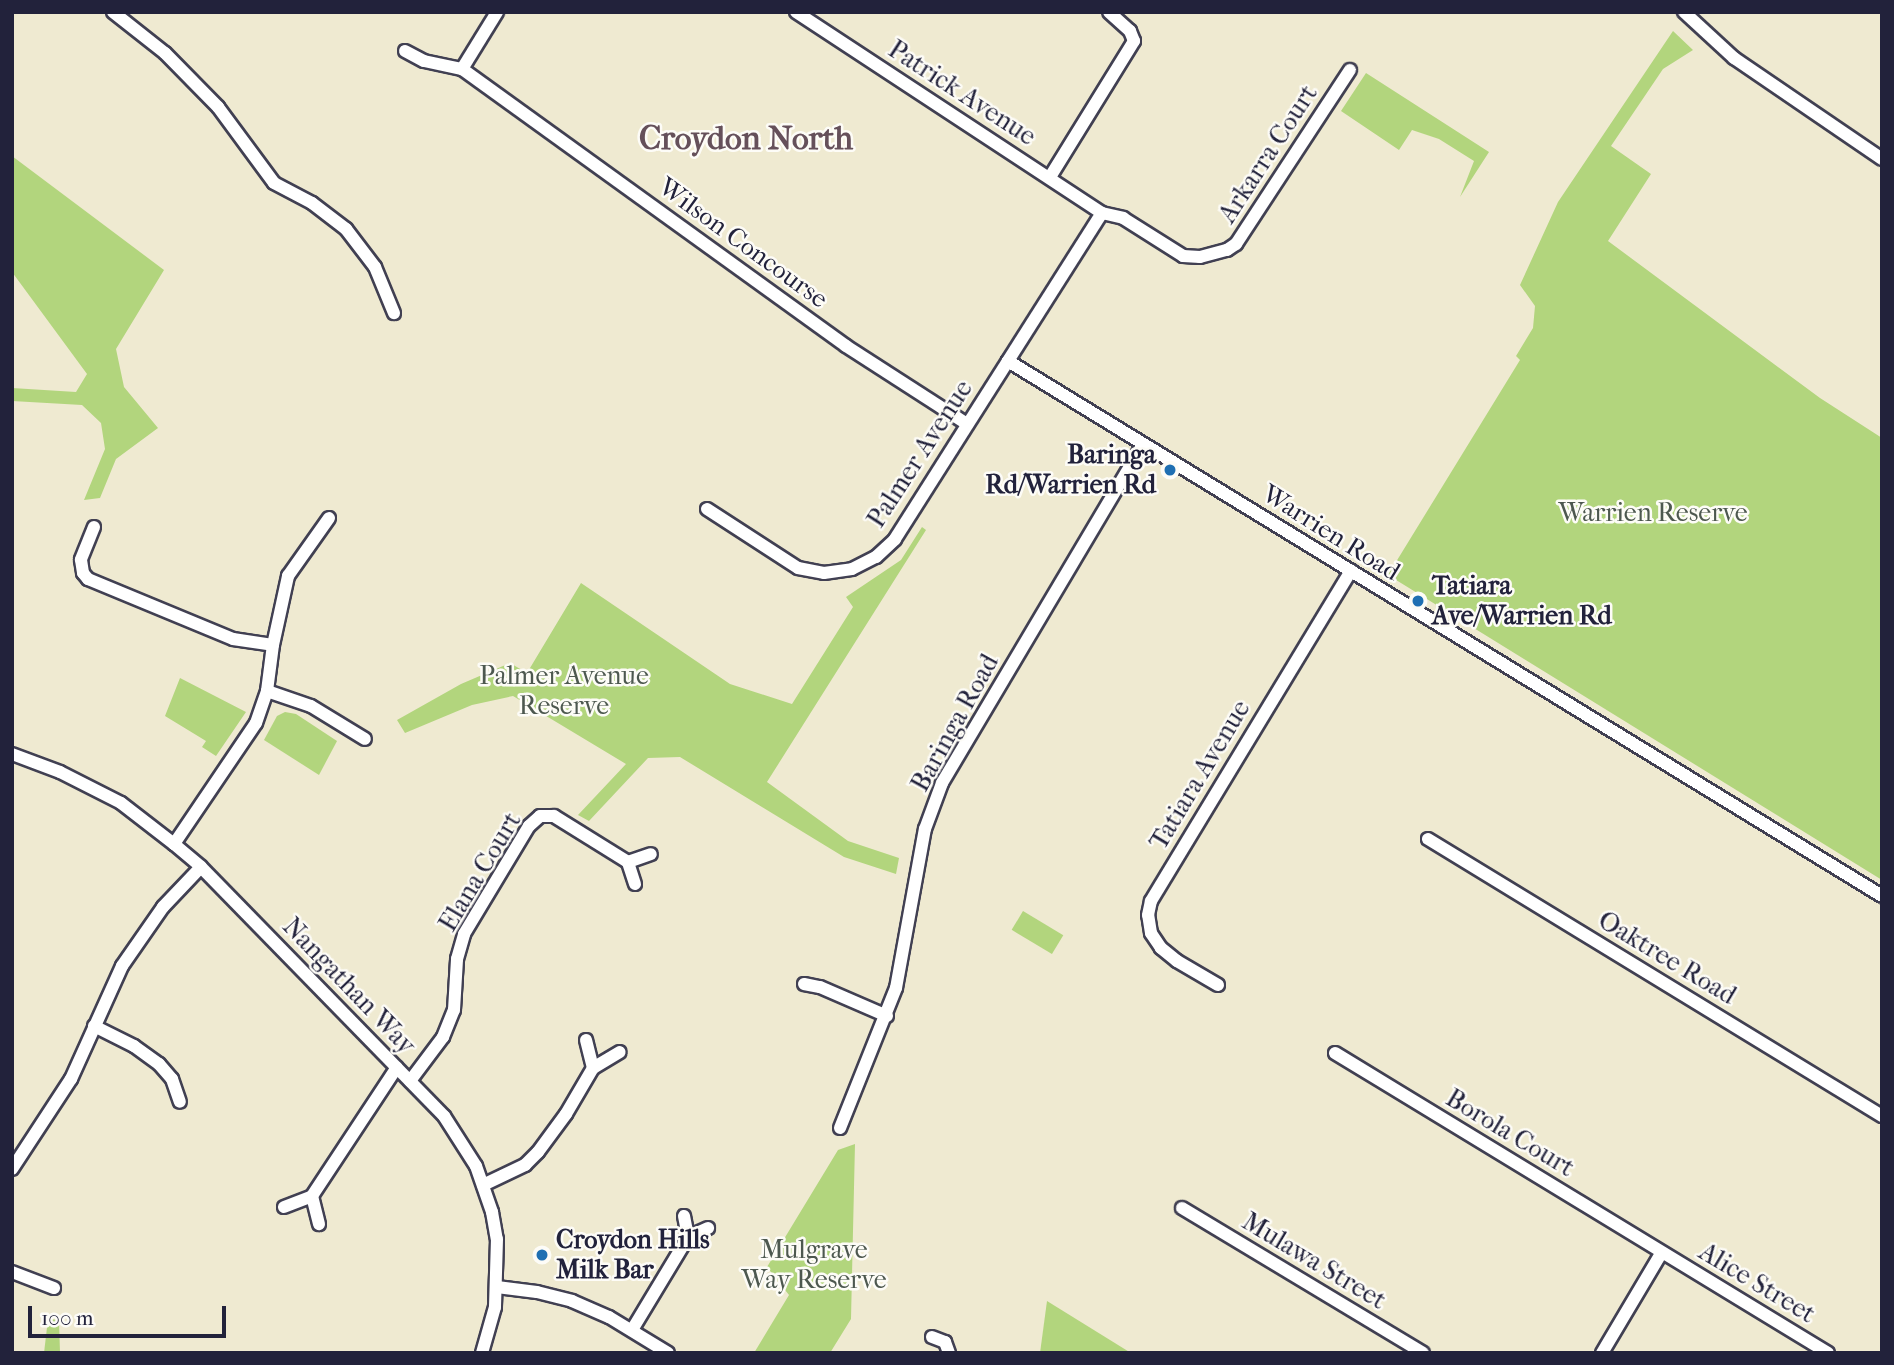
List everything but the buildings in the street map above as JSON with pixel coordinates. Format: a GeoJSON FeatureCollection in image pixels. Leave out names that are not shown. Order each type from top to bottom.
{"type":"FeatureCollection","features":[{"type":"Feature","properties":{"kind":"street"},"geometry":{"type":"LineString","coordinates":[[113,12],[165,53],[218,107],[274,183],[312,203],[346,229],[375,267],[394,313]]}},
{"type":"Feature","properties":{"kind":"street"},"geometry":{"type":"LineString","coordinates":[[461,69],[497,12]]}},
{"type":"Feature","properties":{"kind":"street"},"geometry":{"type":"LineString","coordinates":[[1050,177],[1134,41],[1130,31],[1109,12]]}},
{"type":"Feature","properties":{"kind":"street"},"geometry":{"type":"LineString","coordinates":[[1684,12],[1734,58],[1882,159]]}},
{"type":"Feature","properties":{"kind":"street","name":"Patrick Avenue"},"geometry":{"type":"LineString","coordinates":[[798,13],[1102,213]]}},
{"type":"Feature","properties":{"kind":"street","name":"Wilson Concourse"},"geometry":{"type":"LineString","coordinates":[[405,51],[424,61],[461,69],[846,346],[967,424]]}},
{"type":"Feature","properties":{"kind":"street","name":"Arkarra Court"},"geometry":{"type":"LineString","coordinates":[[1102,213],[1123,218],[1183,256],[1199,257],[1227,250],[1236,244],[1350,70]]}},
{"type":"Feature","properties":{"kind":"street","name":"Palmer Avenue"},"geometry":{"type":"LineString","coordinates":[[707,509],[798,568],[824,573],[852,569],[876,557],[895,539],[1102,213]]}},
{"type":"Feature","properties":{"kind":"street","name":"Warrien Road"},"geometry":{"type":"LineString","coordinates":[[1008,361],[1882,896]]}},
{"type":"Feature","properties":{"kind":"street","name":"Baringa Road"},"geometry":{"type":"LineString","coordinates":[[840,1128],[887,1016],[904,954],[925,829],[942,783],[1143,444]]}},
{"type":"Feature","properties":{"kind":"street"},"geometry":{"type":"LineString","coordinates":[[174,844],[256,723],[267,691],[273,646],[288,576],[329,518]]}},
{"type":"Feature","properties":{"kind":"street"},"geometry":{"type":"LineString","coordinates":[[94,527],[80,560],[83,573],[95,584],[233,639],[273,646]]}},
{"type":"Feature","properties":{"kind":"street","name":"Tatiara Avenue"},"geometry":{"type":"LineString","coordinates":[[1218,985],[1177,961],[1161,948],[1152,933],[1148,915],[1151,901],[1351,571]]}},
{"type":"Feature","properties":{"kind":"street"},"geometry":{"type":"LineString","coordinates":[[267,691],[311,706],[365,739]]}},
{"type":"Feature","properties":{"kind":"street","name":"Nangathan Way"},"geometry":{"type":"LineString","coordinates":[[12,754],[60,772],[121,803],[174,844],[201,867],[444,1116],[468,1150],[483,1185],[497,1239],[497,1287],[491,1327],[482,1353]]}},
{"type":"Feature","properties":{"kind":"street","name":"Elana Court"},"geometry":{"type":"LineString","coordinates":[[410,1081],[443,1037],[454,1010],[457,959],[464,934],[529,826],[540,816],[554,816],[628,862]]}},
{"type":"Feature","properties":{"kind":"street","name":"Oaktree Road"},"geometry":{"type":"LineString","coordinates":[[1428,839],[1882,1116]]}},
{"type":"Feature","properties":{"kind":"street"},"geometry":{"type":"LineString","coordinates":[[635,884],[628,862],[651,854]]}},
{"type":"Feature","properties":{"kind":"street"},"geometry":{"type":"LineString","coordinates":[[12,1169],[71,1079],[122,965],[139,938],[201,867]]}},
{"type":"Feature","properties":{"kind":"street"},"geometry":{"type":"LineString","coordinates":[[804,984],[820,987],[887,1016]]}},
{"type":"Feature","properties":{"kind":"street"},"geometry":{"type":"LineString","coordinates":[[94,1026],[134,1046],[159,1064],[172,1079],[180,1102]]}},
{"type":"Feature","properties":{"kind":"street"},"geometry":{"type":"LineString","coordinates":[[586,1040],[593,1068]]}},
{"type":"Feature","properties":{"kind":"street"},"geometry":{"type":"LineString","coordinates":[[483,1185],[525,1165],[538,1152],[593,1068],[620,1052]]}},
{"type":"Feature","properties":{"kind":"street","name":"Borola Court"},"geometry":{"type":"LineString","coordinates":[[1335,1053],[1662,1252]]}},
{"type":"Feature","properties":{"kind":"street"},"geometry":{"type":"LineString","coordinates":[[284,1207],[312,1196],[397,1067]]}},
{"type":"Feature","properties":{"kind":"street"},"geometry":{"type":"LineString","coordinates":[[312,1196],[319,1224]]}},
{"type":"Feature","properties":{"kind":"street","name":"Mulawa Street"},"geometry":{"type":"LineString","coordinates":[[1182,1208],[1423,1353]]}},
{"type":"Feature","properties":{"kind":"street"},"geometry":{"type":"LineString","coordinates":[[684,1216],[688,1237]]}},
{"type":"Feature","properties":{"kind":"street"},"geometry":{"type":"LineString","coordinates":[[632,1331],[688,1237],[708,1228]]}},
{"type":"Feature","properties":{"kind":"street"},"geometry":{"type":"LineString","coordinates":[[1602,1353],[1662,1252]]}},
{"type":"Feature","properties":{"kind":"street","name":"Alice Street"},"geometry":{"type":"LineString","coordinates":[[1662,1252],[1828,1353]]}},
{"type":"Feature","properties":{"kind":"street"},"geometry":{"type":"LineString","coordinates":[[12,1272],[54,1288]]}},
{"type":"Feature","properties":{"kind":"street"},"geometry":{"type":"LineString","coordinates":[[497,1287],[537,1292],[572,1301],[632,1331],[668,1353]]}},
{"type":"Feature","properties":{"kind":"street"},"geometry":{"type":"LineString","coordinates":[[932,1337],[945,1342],[949,1353]]}},
{"type":"Feature","properties":{"kind":"green space","name":"Warrien Reserve"},"geometry":{"type":"Polygon","coordinates":[[[1673,31],[1693,50],[1663,69],[1611,146],[1651,174],[1608,241],[1820,398],[1882,438],[1882,880],[1388,575],[1520,360],[1516,356],[1533,328],[1535,306],[1520,285],[1558,202],[1673,31]]]}},
{"type":"Feature","properties":{"kind":"green space"},"geometry":{"type":"Polygon","coordinates":[[[1366,73],[1489,152],[1460,197],[1474,161],[1439,139],[1412,130],[1399,150],[1341,111],[1366,73]]]}},
{"type":"Feature","properties":{"kind":"green space"},"geometry":{"type":"Polygon","coordinates":[[[12,156],[164,270],[116,349],[124,387],[158,428],[116,459],[100,498],[84,500],[105,449],[101,423],[82,405],[12,401],[12,388],[76,392],[87,374],[12,272],[12,156]]]}},
{"type":"Feature","properties":{"kind":"green space","name":"Palmer Avenue Reserve"},"geometry":{"type":"Polygon","coordinates":[[[922,527],[926,530],[767,782],[848,841],[899,858],[896,874],[844,857],[680,757],[648,758],[589,821],[578,815],[626,764],[513,696],[472,705],[405,733],[397,720],[461,684],[510,663],[527,673],[581,583],[730,684],[792,704],[853,607],[846,597],[901,560],[922,527]]]}},
{"type":"Feature","properties":{"kind":"green space"},"geometry":{"type":"Polygon","coordinates":[[[180,678],[246,712],[216,756],[202,747],[206,741],[165,716],[180,678]]]}},
{"type":"Feature","properties":{"kind":"green space"},"geometry":{"type":"Polygon","coordinates":[[[285,712],[296,714],[337,741],[319,775],[264,740],[277,716],[285,712]]]}},
{"type":"Feature","properties":{"kind":"green space"},"geometry":{"type":"Polygon","coordinates":[[[1023,911],[1063,935],[1052,954],[1012,930],[1023,911]]]}},
{"type":"Feature","properties":{"kind":"green space","name":"Mulgrave Way Reserve"},"geometry":{"type":"Polygon","coordinates":[[[855,1144],[851,1319],[830,1353],[754,1353],[789,1295],[767,1267],[838,1150],[855,1144]]]}},
{"type":"Feature","properties":{"kind":"green space"},"geometry":{"type":"Polygon","coordinates":[[[1047,1301],[1131,1353],[1040,1353],[1047,1301]]]}},
{"type":"Feature","properties":{"kind":"green space"},"geometry":{"type":"Polygon","coordinates":[[[48,1319],[59,1320],[60,1353],[44,1353],[48,1319]]]}},
{"type":"Feature","properties":{"kind":"place","name":"Baringa Rd/Warrien Rd"},"geometry":{"type":"Point","coordinates":[1170,470]}},
{"type":"Feature","properties":{"kind":"place","name":"Tatiara Ave/Warrien Rd"},"geometry":{"type":"Point","coordinates":[1418,601]}},
{"type":"Feature","properties":{"kind":"place","name":"Croydon Hills Milk Bar"},"geometry":{"type":"Point","coordinates":[542,1255]}},
{"type":"Feature","properties":{"kind":"district","name":"Croydon North"},"geometry":{"type":"Point","coordinates":[746,139]}}]}
